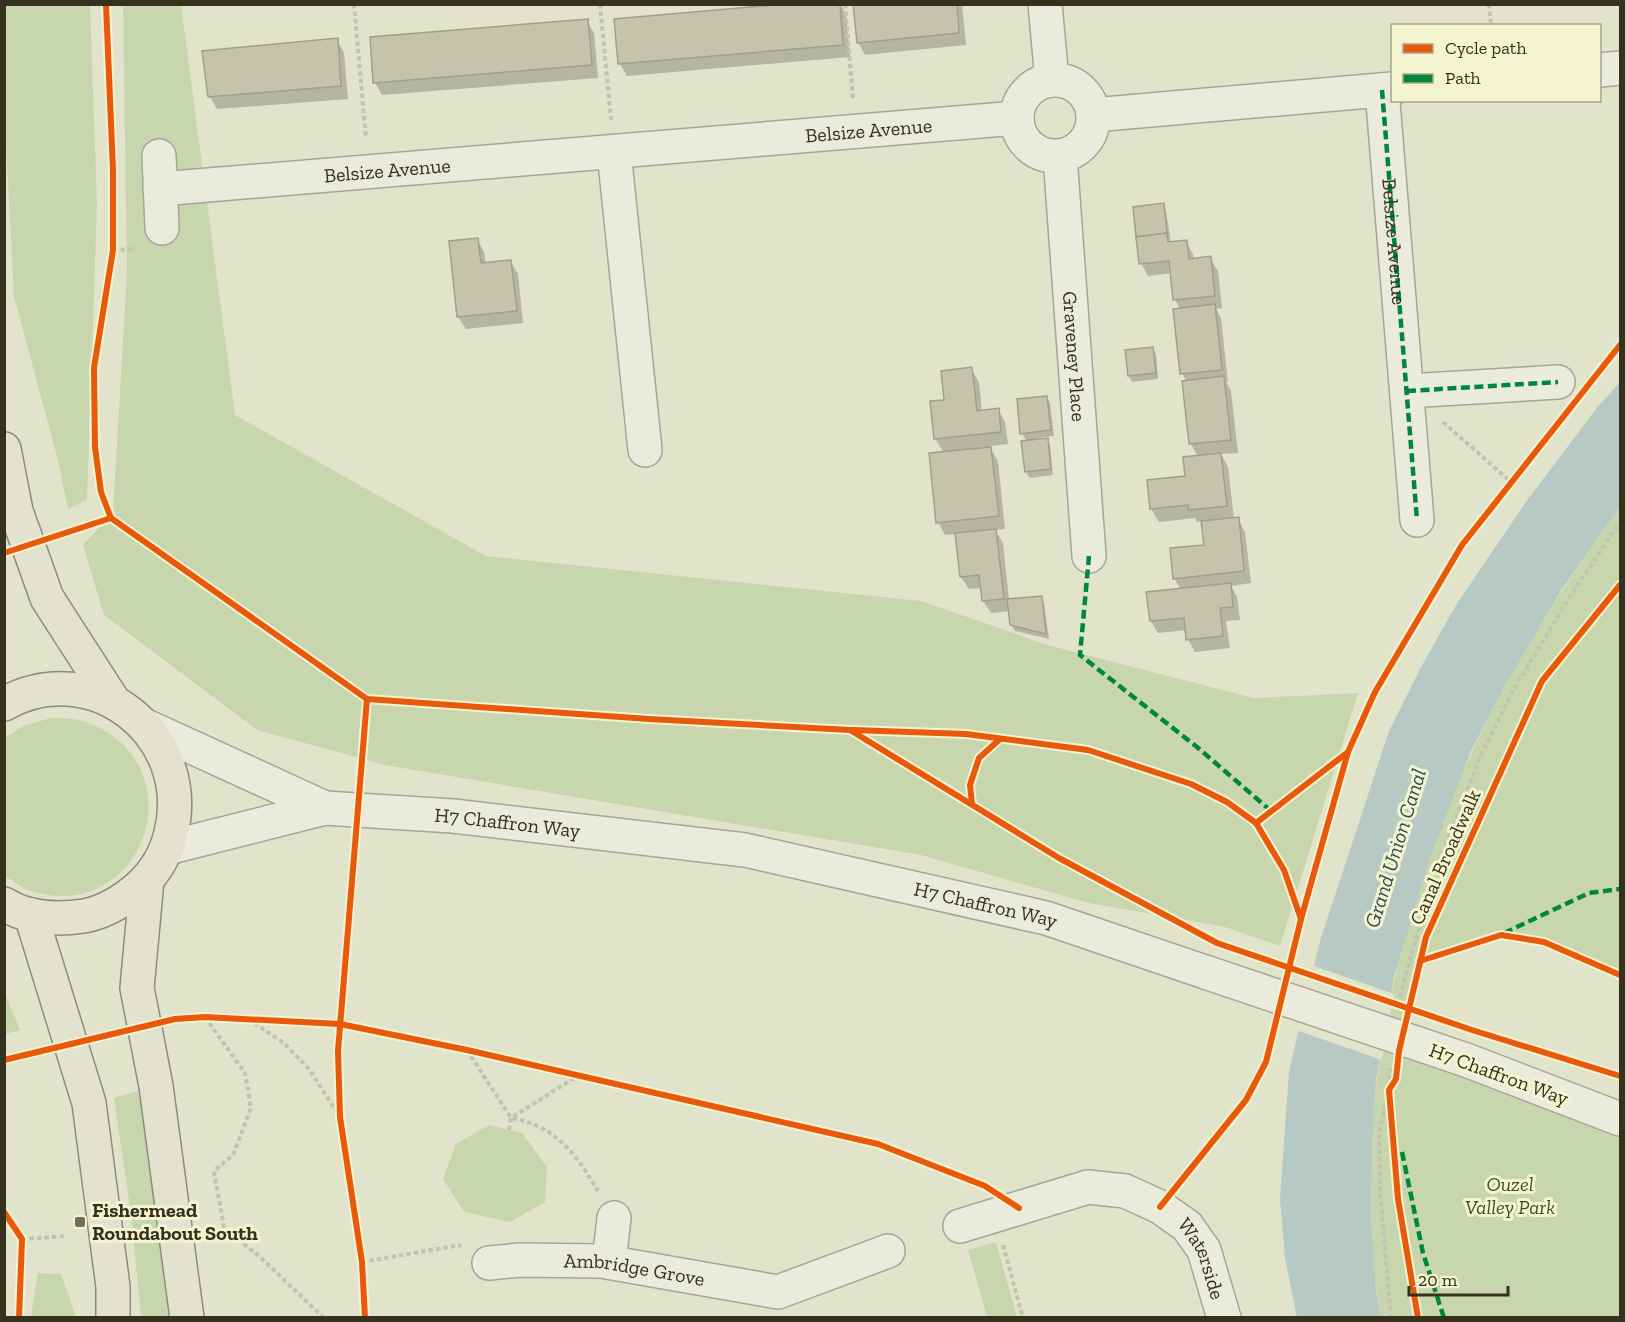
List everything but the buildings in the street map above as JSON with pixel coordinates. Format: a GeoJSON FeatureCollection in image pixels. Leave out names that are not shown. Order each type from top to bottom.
{"type":"FeatureCollection","features":[{"type":"Feature","properties":{"kind":"main road"},"geometry":{"type":"LineString","coordinates":[[4,449],[16,511],[47,598],[114,702]]}},
{"type":"Feature","properties":{"kind":"main road"},"geometry":{"type":"LineString","coordinates":[[4,704],[18,696],[50,689],[83,691],[114,702],[146,726],[164,753],[174,784],[175,816],[167,848],[159,865],[147,880],[123,901],[94,914],[63,919],[18,909]]}},
{"type":"Feature","properties":{"kind":"main road"},"geometry":{"type":"LineString","coordinates":[[147,880],[137,988],[156,1086],[187,1317]]}},
{"type":"Feature","properties":{"kind":"main road"},"geometry":{"type":"LineString","coordinates":[[18,909],[62,1010],[89,1103],[113,1287],[113,1317]]}},
{"type":"Feature","properties":{"kind":"street"},"geometry":{"type":"LineString","coordinates":[[1045,4],[1053,80]]}},
{"type":"Feature","properties":{"kind":"street"},"geometry":{"type":"LineString","coordinates":[[1601,70],[1620,68]]}},
{"type":"Feature","properties":{"kind":"street"},"geometry":{"type":"LineString","coordinates":[[1053,80],[1064,81],[1080,89],[1090,103],[1093,115],[1088,137],[1080,146],[1060,156],[1047,155],[1035,150],[1023,136],[1017,118],[1023,96],[1031,88],[1053,80]]}},
{"type":"Feature","properties":{"kind":"street","name":"Belsize Avenue"},"geometry":{"type":"LineString","coordinates":[[1093,115],[1387,90],[1417,520]]}},
{"type":"Feature","properties":{"kind":"street","name":"Belsize Avenue"},"geometry":{"type":"LineString","coordinates":[[160,189],[1017,118]]}},
{"type":"Feature","properties":{"kind":"street"},"geometry":{"type":"LineString","coordinates":[[614,152],[645,450]]}},
{"type":"Feature","properties":{"kind":"street"},"geometry":{"type":"LineString","coordinates":[[159,156],[162,228]]}},
{"type":"Feature","properties":{"kind":"street","name":"Graveney Place"},"geometry":{"type":"LineString","coordinates":[[1060,156],[1089,556]]}},
{"type":"Feature","properties":{"kind":"street"},"geometry":{"type":"LineString","coordinates":[[1407,391],[1558,382]]}},
{"type":"Feature","properties":{"kind":"street","name":"H7 Chaffron Way"},"geometry":{"type":"LineString","coordinates":[[146,726],[325,808]]}},
{"type":"Feature","properties":{"kind":"street","name":"H7 Chaffron Way"},"geometry":{"type":"LineString","coordinates":[[167,848],[325,808],[453,816],[745,850],[1046,918],[1466,1060],[1620,1119]]}},
{"type":"Feature","properties":{"kind":"street","name":"Waterside"},"geometry":{"type":"LineString","coordinates":[[960,1226],[1088,1187],[1125,1191],[1160,1207],[1187,1226],[1204,1250],[1224,1317]]}},
{"type":"Feature","properties":{"kind":"street"},"geometry":{"type":"LineString","coordinates":[[609,1262],[614,1218]]}},
{"type":"Feature","properties":{"kind":"street","name":"Ambridge Grove"},"geometry":{"type":"LineString","coordinates":[[489,1263],[520,1260],[609,1262],[775,1305],[888,1251]]}},
{"type":"Feature","properties":{"kind":"path"},"geometry":{"type":"LineString","coordinates":[[354,4],[369,172]]}},
{"type":"Feature","properties":{"kind":"path"},"geometry":{"type":"LineString","coordinates":[[600,4],[614,152]]}},
{"type":"Feature","properties":{"kind":"path"},"geometry":{"type":"LineString","coordinates":[[845,4],[856,131]]}},
{"type":"Feature","properties":{"kind":"path"},"geometry":{"type":"LineString","coordinates":[[1489,4],[1491,24]]}},
{"type":"Feature","properties":{"kind":"path"},"geometry":{"type":"LineString","coordinates":[[111,262],[113,239]]}},
{"type":"Feature","properties":{"kind":"path"},"geometry":{"type":"LineString","coordinates":[[1407,391],[1512,483]]}},
{"type":"Feature","properties":{"kind":"path"},"geometry":{"type":"LineString","coordinates":[[1505,492],[1519,475]]}},
{"type":"Feature","properties":{"kind":"path"},"geometry":{"type":"LineString","coordinates":[[1395,1015],[1434,873],[1482,753],[1514,689],[1571,595],[1620,522]]}},
{"type":"Feature","properties":{"kind":"path"},"geometry":{"type":"LineString","coordinates":[[1395,1004],[1406,1008]]}},
{"type":"Feature","properties":{"kind":"path"},"geometry":{"type":"LineString","coordinates":[[205,1017],[245,1073],[251,1108],[233,1155],[214,1171],[224,1228],[260,1257],[324,1317]]}},
{"type":"Feature","properties":{"kind":"path"},"geometry":{"type":"LineString","coordinates":[[195,1018],[216,1018]]}},
{"type":"Feature","properties":{"kind":"path"},"geometry":{"type":"LineString","coordinates":[[237,1019],[260,1020]]}},
{"type":"Feature","properties":{"kind":"path"},"geometry":{"type":"LineString","coordinates":[[248,1019],[284,1043],[303,1063],[340,1117]]}},
{"type":"Feature","properties":{"kind":"path"},"geometry":{"type":"LineString","coordinates":[[455,1047],[478,1052]]}},
{"type":"Feature","properties":{"kind":"path"},"geometry":{"type":"LineString","coordinates":[[467,1050],[511,1118],[509,1130]]}},
{"type":"Feature","properties":{"kind":"path"},"geometry":{"type":"LineString","coordinates":[[1390,1112],[1391,1058]]}},
{"type":"Feature","properties":{"kind":"path"},"geometry":{"type":"LineString","coordinates":[[1391,1317],[1380,1191],[1379,1133],[1389,1090],[1396,1079],[1397,1070]]}},
{"type":"Feature","properties":{"kind":"path"},"geometry":{"type":"LineString","coordinates":[[568,1073],[591,1078]]}},
{"type":"Feature","properties":{"kind":"path"},"geometry":{"type":"LineString","coordinates":[[511,1118],[579,1075]]}},
{"type":"Feature","properties":{"kind":"path"},"geometry":{"type":"LineString","coordinates":[[339,1106],[342,1129]]}},
{"type":"Feature","properties":{"kind":"path"},"geometry":{"type":"LineString","coordinates":[[511,1118],[544,1128],[564,1143],[586,1170],[614,1218]]}},
{"type":"Feature","properties":{"kind":"path"},"geometry":{"type":"LineString","coordinates":[[995,1216],[1023,1317]]}},
{"type":"Feature","properties":{"kind":"path"},"geometry":{"type":"LineString","coordinates":[[16,1230],[22,1239],[22,1250]]}},
{"type":"Feature","properties":{"kind":"path"},"geometry":{"type":"LineString","coordinates":[[22,1239],[66,1236]]}},
{"type":"Feature","properties":{"kind":"path"},"geometry":{"type":"LineString","coordinates":[[362,1262],[464,1244]]}},
{"type":"Feature","properties":{"kind":"path"},"geometry":{"type":"LineString","coordinates":[[360,1252],[362,1273]]}},
{"type":"Feature","properties":{"kind":"green space"},"geometry":{"type":"Polygon","coordinates":[[[4,5],[90,5],[97,205],[87,499],[68,509],[58,460],[14,297],[5,123],[4,5]]]}},
{"type":"Feature","properties":{"kind":"green space"},"geometry":{"type":"Polygon","coordinates":[[[123,5],[181,5],[235,415],[486,556],[921,601],[1051,646],[1254,698],[1358,693],[1280,946],[1225,927],[1089,903],[921,855],[385,765],[257,730],[104,615],[83,545],[113,513],[127,272],[123,5]]]}},
{"type":"Feature","properties":{"kind":"green space","name":"Ouzel Valley Park"},"geometry":{"type":"Polygon","coordinates":[[[1620,507],[1620,975],[1544,942],[1501,935],[1420,961],[1399,1051],[1620,1119],[1620,1317],[1381,1318],[1372,1238],[1371,1157],[1378,1075],[1391,994],[1412,914],[1437,836],[1468,761],[1503,689],[1544,619],[1620,507]]]}},
{"type":"Feature","properties":{"kind":"green space"},"geometry":{"type":"Polygon","coordinates":[[[51,718],[83,721],[120,741],[141,770],[148,803],[144,836],[128,865],[102,886],[69,896],[28,890],[5,876],[5,738],[23,726],[51,718]]]}},
{"type":"Feature","properties":{"kind":"green space"},"geometry":{"type":"Polygon","coordinates":[[[4,991],[20,1030],[5,1034],[4,1034],[4,991]]]}},
{"type":"Feature","properties":{"kind":"green space"},"geometry":{"type":"Polygon","coordinates":[[[138,1091],[158,1189],[172,1317],[141,1317],[131,1214],[114,1098],[138,1091]]]}},
{"type":"Feature","properties":{"kind":"green space"},"geometry":{"type":"Polygon","coordinates":[[[489,1125],[522,1133],[547,1167],[545,1202],[510,1222],[464,1212],[443,1179],[456,1144],[489,1125]]]}},
{"type":"Feature","properties":{"kind":"green space"},"geometry":{"type":"Polygon","coordinates":[[[996,1242],[1017,1317],[987,1317],[968,1250],[996,1242]]]}},
{"type":"Feature","properties":{"kind":"green space"},"geometry":{"type":"Polygon","coordinates":[[[38,1273],[61,1274],[76,1317],[31,1317],[38,1273]]]}},
{"type":"Feature","properties":{"kind":"water","name":"Grand Union Canal"},"geometry":{"type":"Polygon","coordinates":[[[1620,382],[1620,507],[1562,589],[1504,687],[1471,751],[1430,858],[1394,977],[1376,1080],[1372,1141],[1371,1219],[1376,1291],[1381,1317],[1297,1318],[1285,1258],[1280,1198],[1289,1071],[1320,941],[1389,731],[1421,667],[1458,602],[1528,499],[1596,409],[1620,382]]]}},
{"type":"Feature","properties":{"kind":"pier"},"geometry":{"type":"Polygon","coordinates":[[[1311,965],[1394,994],[1382,1060],[1296,1030],[1311,965]]]}},
{"type":"Feature","properties":{"kind":"marked path"},"geometry":{"type":"LineString","coordinates":[[1382,90],[1417,520]]}},
{"type":"Feature","properties":{"kind":"marked path"},"geometry":{"type":"LineString","coordinates":[[1407,391],[1558,382]]}},
{"type":"Feature","properties":{"kind":"marked path"},"geometry":{"type":"LineString","coordinates":[[1089,556],[1080,655],[1197,747],[1271,811]]}},
{"type":"Feature","properties":{"kind":"marked path"},"geometry":{"type":"LineString","coordinates":[[1504,933],[1589,893],[1620,889]]}},
{"type":"Feature","properties":{"kind":"marked path"},"geometry":{"type":"LineString","coordinates":[[1402,1152],[1423,1253],[1444,1318]]}},
{"type":"Feature","properties":{"kind":"cycle path"},"geometry":{"type":"LineString","coordinates":[[4,553],[111,518],[101,492],[95,447],[94,368],[113,250],[113,171],[106,4]]}},
{"type":"Feature","properties":{"kind":"cycle path"},"geometry":{"type":"LineString","coordinates":[[1160,1207],[1246,1100],[1266,1062],[1301,919],[1348,752],[1375,692],[1462,545],[1620,345]]}},
{"type":"Feature","properties":{"kind":"cycle path"},"geometry":{"type":"LineString","coordinates":[[111,518],[367,699],[649,719],[850,730],[1059,858],[1217,943],[1472,1030],[1620,1076]]}},
{"type":"Feature","properties":{"kind":"cycle path","name":"Canal Broadwalk"},"geometry":{"type":"LineString","coordinates":[[1418,1318],[1398,1199],[1389,1090],[1396,1079],[1399,1051],[1426,937],[1542,681],[1620,585]]}},
{"type":"Feature","properties":{"kind":"cycle path"},"geometry":{"type":"LineString","coordinates":[[365,1318],[362,1262],[340,1117],[338,1051],[367,699]]}},
{"type":"Feature","properties":{"kind":"cycle path"},"geometry":{"type":"LineString","coordinates":[[853,730],[966,734],[1088,750],[1191,784],[1227,802],[1256,823],[1284,870],[1301,919]]}},
{"type":"Feature","properties":{"kind":"cycle path"},"geometry":{"type":"LineString","coordinates":[[972,804],[970,785],[979,758],[1000,739]]}},
{"type":"Feature","properties":{"kind":"cycle path"},"geometry":{"type":"LineString","coordinates":[[1256,823],[1348,752]]}},
{"type":"Feature","properties":{"kind":"cycle path"},"geometry":{"type":"LineString","coordinates":[[1420,961],[1501,935],[1544,942],[1620,975]]}},
{"type":"Feature","properties":{"kind":"cycle path"},"geometry":{"type":"LineString","coordinates":[[4,1060],[175,1019],[205,1017],[340,1024],[467,1050],[878,1144],[985,1186],[1019,1208]]}},
{"type":"Feature","properties":{"kind":"cycle path"},"geometry":{"type":"LineString","coordinates":[[4,1212],[22,1239],[19,1318]]}},
{"type":"Feature","properties":{"kind":"place","name":"Fishermead Roundabout South"},"geometry":{"type":"Point","coordinates":[80,1222]}}]}
